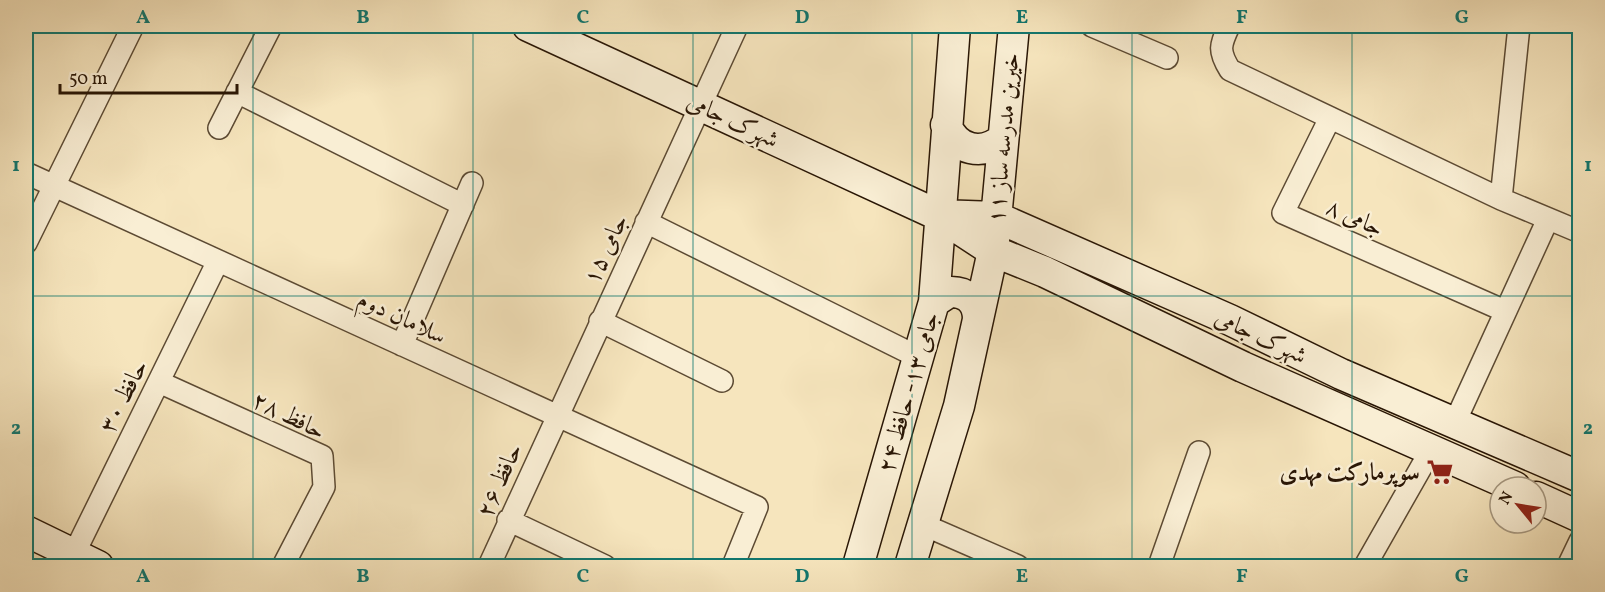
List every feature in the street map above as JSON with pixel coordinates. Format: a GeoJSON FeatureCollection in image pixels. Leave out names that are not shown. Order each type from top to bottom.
{"type":"FeatureCollection","features":[{"type":"Feature","properties":{"kind":"street"},"geometry":{"type":"LineString","coordinates":[[26,243],[133,26]]}},
{"type":"Feature","properties":{"kind":"street"},"geometry":{"type":"LineString","coordinates":[[219,128],[271,26]]}},
{"type":"Feature","properties":{"kind":"street","name":"شهرک جامی"},"geometry":{"type":"LineString","coordinates":[[528,26],[938,215],[993,251],[1045,272],[1243,367],[1488,475]]}},
{"type":"Feature","properties":{"kind":"street","name":"۱۵ جامی"},"geometry":{"type":"LineString","coordinates":[[557,416],[699,104],[737,26]]}},
{"type":"Feature","properties":{"kind":"street","name":"جامی ۱۳- حافظ ۲۴"},"geometry":{"type":"LineString","coordinates":[[858,567],[934,302],[938,215],[955,26]]}},
{"type":"Feature","properties":{"kind":"street","name":"۱۱ خیرین مدرسه ساز"},"geometry":{"type":"LineString","coordinates":[[993,251],[1014,26]]}},
{"type":"Feature","properties":{"kind":"street"},"geometry":{"type":"LineString","coordinates":[[1092,26],[1167,58]]}},
{"type":"Feature","properties":{"kind":"street"},"geometry":{"type":"LineString","coordinates":[[1229,26],[1222,42],[1221,56],[1230,70],[1501,199],[1580,232]]}},
{"type":"Feature","properties":{"kind":"street"},"geometry":{"type":"LineString","coordinates":[[1501,199],[1519,26]]}},
{"type":"Feature","properties":{"kind":"street"},"geometry":{"type":"LineString","coordinates":[[237,92],[463,205]]}},
{"type":"Feature","properties":{"kind":"street","name":"۸ جامی"},"geometry":{"type":"LineString","coordinates":[[1330,118],[1283,213],[1505,311]]}},
{"type":"Feature","properties":{"kind":"street"},"geometry":{"type":"LineString","coordinates":[[946,125],[954,139],[966,147],[986,149],[1003,139]]}},
{"type":"Feature","properties":{"kind":"street","name":"سلامان دوم"},"geometry":{"type":"LineString","coordinates":[[26,173],[757,507],[734,567]]}},
{"type":"Feature","properties":{"kind":"street"},"geometry":{"type":"LineString","coordinates":[[402,345],[472,183]]}},
{"type":"Feature","properties":{"kind":"street","name":"شهرک جامی"},"geometry":{"type":"LineString","coordinates":[[938,215],[996,217],[1230,320],[1341,374],[1580,477]]}},
{"type":"Feature","properties":{"kind":"street"},"geometry":{"type":"LineString","coordinates":[[1455,422],[1548,219]]}},
{"type":"Feature","properties":{"kind":"street"},"geometry":{"type":"LineString","coordinates":[[646,222],[918,357]]}},
{"type":"Feature","properties":{"kind":"street","name":"جامی ۱۳- حافظ ۲۴"},"geometry":{"type":"LineString","coordinates":[[910,567],[959,406],[993,251]]}},
{"type":"Feature","properties":{"kind":"street","name":"۳۰ حافظ"},"geometry":{"type":"LineString","coordinates":[[80,562],[159,382],[218,261]]}},
{"type":"Feature","properties":{"kind":"street"},"geometry":{"type":"LineString","coordinates":[[934,302],[949,292],[966,295],[976,305],[978,319]]}},
{"type":"Feature","properties":{"kind":"street"},"geometry":{"type":"LineString","coordinates":[[600,321],[722,381]]}},
{"type":"Feature","properties":{"kind":"street","name":"حافظ ۲۸"},"geometry":{"type":"LineString","coordinates":[[159,382],[322,456],[324,487],[282,567]]}},
{"type":"Feature","properties":{"kind":"street","name":"حافظ ۲۶"},"geometry":{"type":"LineString","coordinates":[[489,567],[508,520],[557,416]]}},
{"type":"Feature","properties":{"kind":"street"},"geometry":{"type":"LineString","coordinates":[[1365,567],[1431,450]]}},
{"type":"Feature","properties":{"kind":"street"},"geometry":{"type":"LineString","coordinates":[[1159,567],[1199,452]]}},
{"type":"Feature","properties":{"kind":"street"},"geometry":{"type":"LineString","coordinates":[[1548,502],[1580,517]]}},
{"type":"Feature","properties":{"kind":"street"},"geometry":{"type":"LineString","coordinates":[[508,520],[605,567]]}},
{"type":"Feature","properties":{"kind":"street"},"geometry":{"type":"LineString","coordinates":[[924,525],[1018,567]]}},
{"type":"Feature","properties":{"kind":"street"},"geometry":{"type":"LineString","coordinates":[[26,531],[80,562]]}},
{"type":"Feature","properties":{"kind":"street"},"geometry":{"type":"LineString","coordinates":[[1568,567],[1580,540]]}},
{"type":"Feature","properties":{"kind":"place","name":"سوپرمارکت مهدی"},"geometry":{"type":"Point","coordinates":[1440,472]}}]}
